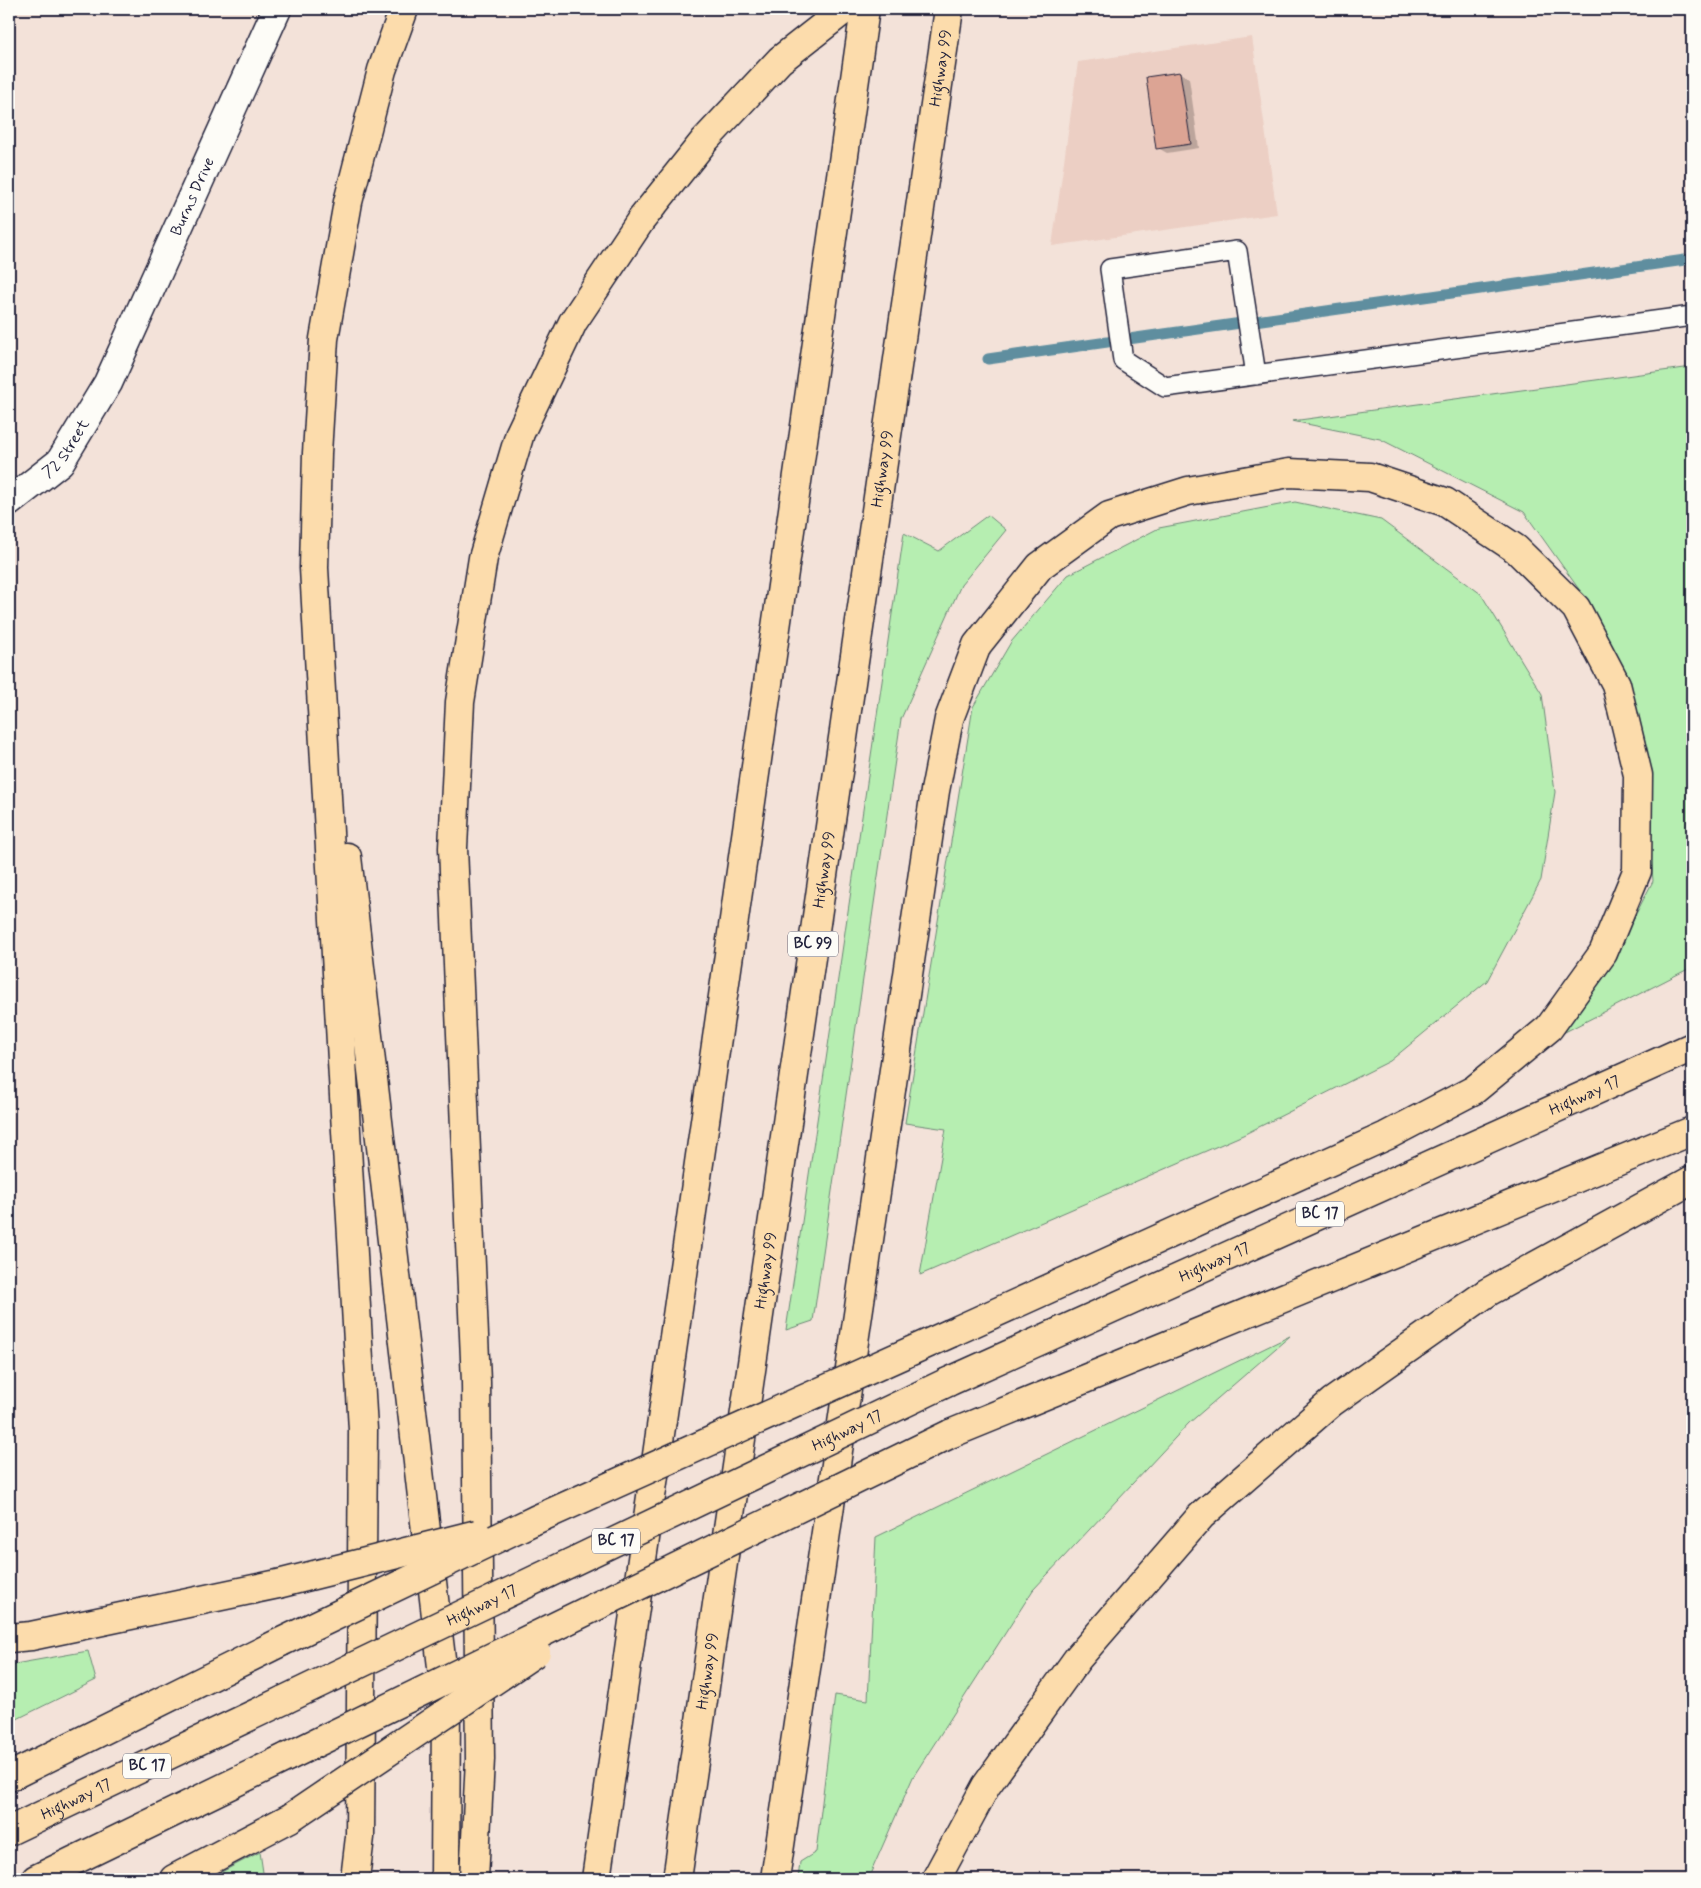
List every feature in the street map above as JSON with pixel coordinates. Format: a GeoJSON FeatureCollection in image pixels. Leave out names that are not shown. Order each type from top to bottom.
{"type":"FeatureCollection","features":[{"type":"Feature","properties":{"kind":"highway"},"geometry":{"type":"LineString","coordinates":[[355,1879],[360,1837],[363,1430],[314,568],[317,453],[324,338],[348,202],[382,70],[404,9]]}},
{"type":"Feature","properties":{"kind":"highway"},"geometry":{"type":"LineString","coordinates":[[474,1879],[480,1759],[476,1382],[454,848],[460,702],[483,558],[520,433],[573,322],[641,220],[705,140],[780,60],[845,9]]}},
{"type":"Feature","properties":{"kind":"highway"},"geometry":{"type":"LineString","coordinates":[[596,1879],[865,9]]}},
{"type":"Feature","properties":{"kind":"highway","name":"Highway 99"},"geometry":{"type":"LineString","coordinates":[[676,1879],[949,9]]}},
{"type":"Feature","properties":{"kind":"highway"},"geometry":{"type":"LineString","coordinates":[[9,1777],[281,1642],[535,1520],[951,1333],[1386,1136],[1474,1090],[1549,1028],[1603,953],[1637,871],[1638,775],[1616,684],[1576,608],[1516,549],[1445,502],[1370,477],[1298,473],[1188,491],[1109,516],[1071,543],[1040,566],[977,645],[949,719],[935,790],[774,1879]]}},
{"type":"Feature","properties":{"kind":"highway"},"geometry":{"type":"LineString","coordinates":[[314,568],[446,1701],[445,1879]]}},
{"type":"Feature","properties":{"kind":"highway","name":"Highway 17"},"geometry":{"type":"LineString","coordinates":[[9,1831],[948,1382],[1692,1046]]}},
{"type":"Feature","properties":{"kind":"highway"},"geometry":{"type":"LineString","coordinates":[[36,1879],[950,1434],[1692,1132]]}},
{"type":"Feature","properties":{"kind":"highway"},"geometry":{"type":"LineString","coordinates":[[936,1879],[986,1786],[1078,1658],[1201,1516],[1332,1402],[1488,1292],[1692,1180]]}},
{"type":"Feature","properties":{"kind":"highway"},"geometry":{"type":"LineString","coordinates":[[9,1638],[32,1636],[278,1584],[535,1520]]}},
{"type":"Feature","properties":{"kind":"highway"},"geometry":{"type":"LineString","coordinates":[[174,1879],[290,1818],[618,1596]]}},
{"type":"Feature","properties":{"kind":"street","name":"Burns Drive"},"geometry":{"type":"LineString","coordinates":[[108,383],[277,9]]}},
{"type":"Feature","properties":{"kind":"street","name":"72 Street"},"geometry":{"type":"LineString","coordinates":[[9,502],[60,462],[108,383]]}},
{"type":"Feature","properties":{"kind":"lane"},"geometry":{"type":"LineString","coordinates":[[1256,375],[1237,251],[1110,268],[1123,360],[1165,387],[1256,375],[1692,316]]}},
{"type":"Feature","properties":{"kind":"shaded area"},"geometry":{"type":"Polygon","coordinates":[[[1252,37],[1277,214],[1052,246],[1078,62],[1252,37]]]}},
{"type":"Feature","properties":{"kind":"green space"},"geometry":{"type":"Polygon","coordinates":[[[1692,367],[1692,967],[1561,1034],[1609,966],[1653,881],[1643,743],[1588,602],[1524,512],[1380,439],[1292,421],[1692,367]]]}},
{"type":"Feature","properties":{"kind":"green space"},"geometry":{"type":"Polygon","coordinates":[[[1295,502],[1381,520],[1481,594],[1542,694],[1555,792],[1541,880],[1487,981],[1390,1061],[1243,1135],[920,1275],[946,1129],[905,1123],[973,707],[1011,642],[1068,575],[1159,528],[1295,502]]]}},
{"type":"Feature","properties":{"kind":"green space"},"geometry":{"type":"Polygon","coordinates":[[[988,515],[1006,530],[961,585],[901,719],[813,1321],[786,1330],[904,533],[939,551],[988,515]]]}},
{"type":"Feature","properties":{"kind":"green space"},"geometry":{"type":"Polygon","coordinates":[[[1290,1336],[1189,1423],[1033,1590],[913,1777],[868,1879],[798,1879],[800,1862],[816,1852],[835,1695],[868,1700],[876,1537],[1290,1336]]]}},
{"type":"Feature","properties":{"kind":"green space"},"geometry":{"type":"Polygon","coordinates":[[[88,1651],[96,1680],[9,1723],[9,1665],[88,1651]]]}},
{"type":"Feature","properties":{"kind":"green space"},"geometry":{"type":"Polygon","coordinates":[[[260,1852],[264,1879],[208,1879],[260,1852]]]}},
{"type":"Feature","properties":{"kind":"building"},"geometry":{"type":"Polygon","coordinates":[[[1180,72],[1191,144],[1156,149],[1146,77],[1180,72]]]}},
{"type":"Feature","properties":{"kind":"waterway"},"geometry":{"type":"LineString","coordinates":[[988,359],[1692,259]]}}]}
